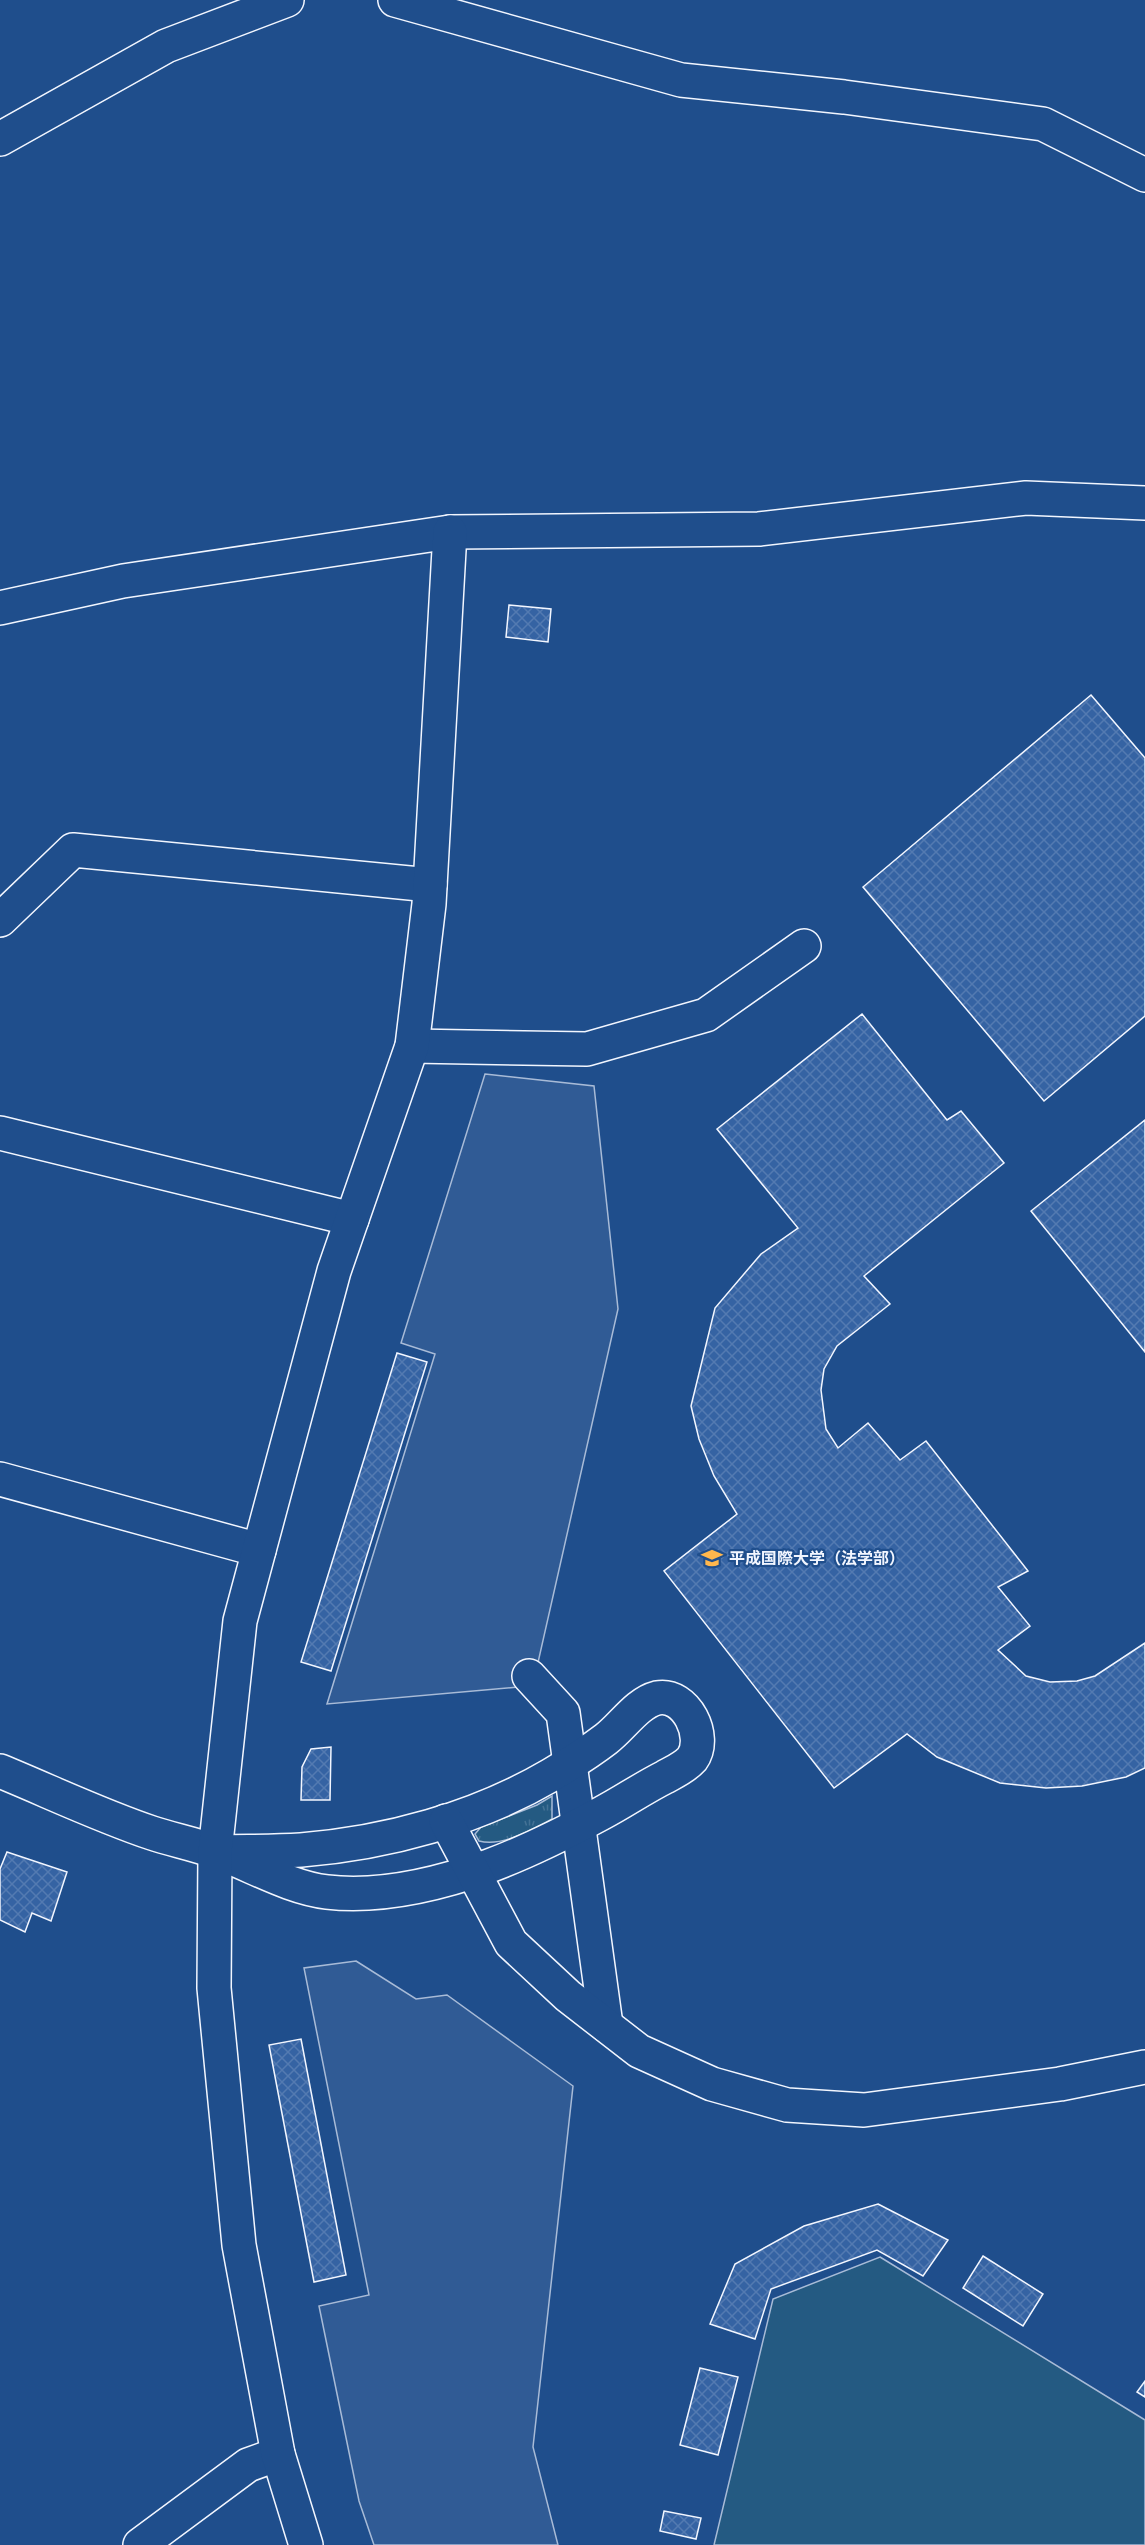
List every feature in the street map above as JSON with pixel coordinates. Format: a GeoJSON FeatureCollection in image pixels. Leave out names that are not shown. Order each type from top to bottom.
{"type":"FeatureCollection","features":[{"type":"Feature","properties":{"kind":"street"},"geometry":{"type":"LineString","coordinates":[[0,139],[166,46],[286,0]]}},
{"type":"Feature","properties":{"kind":"street"},"geometry":{"type":"LineString","coordinates":[[395,0],[681,80],[844,97],[1043,124],[1145,175]]}},
{"type":"Feature","properties":{"kind":"street"},"geometry":{"type":"LineString","coordinates":[[0,608],[123,581],[450,532],[759,530],[1026,498],[1145,503]]}},
{"type":"Feature","properties":{"kind":"street"},"geometry":{"type":"LineString","coordinates":[[306,2545],[278,2454],[238,2233],[214,1988],[215,1852],[240,1621],[334,1271],[412,1046],[430,885],[450,532]]}},
{"type":"Feature","properties":{"kind":"street"},"geometry":{"type":"LineString","coordinates":[[0,920],[73,850],[430,885]]}},
{"type":"Feature","properties":{"kind":"street"},"geometry":{"type":"LineString","coordinates":[[412,1046],[587,1049],[706,1016],[804,946]]}},
{"type":"Feature","properties":{"kind":"street"},"geometry":{"type":"LineString","coordinates":[[0,1133],[352,1219]]}},
{"type":"Feature","properties":{"kind":"street"},"geometry":{"type":"LineString","coordinates":[[0,1479],[259,1550]]}},
{"type":"Feature","properties":{"kind":"street"},"geometry":{"type":"LineString","coordinates":[[529,1676],[563,1713],[606,2025]]}},
{"type":"Feature","properties":{"kind":"street"},"geometry":{"type":"LineString","coordinates":[[0,1771],[151,1833],[215,1852],[274,1876],[326,1892],[380,1892],[441,1881],[546,1842],[679,1770],[692,1758],[698,1743],[696,1728],[687,1710],[672,1699],[658,1697],[644,1704],[608,1737],[570,1764],[501,1801],[446,1821],[344,1845],[299,1850],[215,1852]]}},
{"type":"Feature","properties":{"kind":"street"},"geometry":{"type":"LineString","coordinates":[[446,1821],[511,1943],[568,1996],[639,2050],[712,2084],[787,2105],[864,2110],[1060,2084],[1145,2067]]}},
{"type":"Feature","properties":{"kind":"street"},"geometry":{"type":"LineString","coordinates":[[140,2545],[248,2465],[278,2454]]}},
{"type":"Feature","properties":{"kind":"green space"},"geometry":{"type":"Polygon","coordinates":[[[552,1796],[552,1819],[535,1828],[498,1842],[479,1841],[475,1834],[481,1827],[537,1805],[552,1796]]]}},
{"type":"Feature","properties":{"kind":"green space"},"geometry":{"type":"Polygon","coordinates":[[[880,2257],[1145,2420],[1145,2545],[714,2545],[773,2299],[880,2257]]]}},
{"type":"Feature","properties":{"kind":"shaded area"},"geometry":{"type":"Polygon","coordinates":[[[485,1074],[594,1086],[618,1309],[537,1667],[518,1687],[327,1704],[435,1354],[401,1343],[485,1074]]]}},
{"type":"Feature","properties":{"kind":"shaded area"},"geometry":{"type":"Polygon","coordinates":[[[356,1961],[416,1999],[447,1995],[573,2086],[533,2447],[558,2545],[374,2545],[359,2501],[319,2306],[369,2295],[304,1968],[356,1961]]]}},
{"type":"Feature","properties":{"kind":"building"},"geometry":{"type":"Polygon","coordinates":[[[509,605],[551,609],[548,642],[506,637],[509,605]]]}},
{"type":"Feature","properties":{"kind":"building"},"geometry":{"type":"Polygon","coordinates":[[[1091,695],[1145,758],[1145,1016],[1044,1101],[863,887],[1091,695]]]}},
{"type":"Feature","properties":{"kind":"building"},"geometry":{"type":"Polygon","coordinates":[[[862,1014],[947,1120],[961,1111],[1004,1163],[864,1276],[890,1304],[837,1346],[824,1369],[821,1390],[826,1429],[838,1448],[868,1423],[900,1460],[926,1441],[1028,1571],[998,1587],[1030,1626],[998,1650],[1026,1676],[1050,1682],[1077,1681],[1095,1676],[1145,1643],[1145,1768],[1126,1777],[1082,1786],[1046,1788],[1000,1783],[937,1757],[907,1734],[834,1788],[664,1571],[737,1514],[714,1476],[699,1439],[691,1406],[715,1308],[761,1254],[798,1228],[717,1129],[862,1014]]]}},
{"type":"Feature","properties":{"kind":"building"},"geometry":{"type":"Polygon","coordinates":[[[1145,1120],[1145,1352],[1031,1211],[1145,1120]]]}},
{"type":"Feature","properties":{"kind":"building"},"geometry":{"type":"Polygon","coordinates":[[[397,1353],[427,1362],[331,1671],[301,1662],[397,1353]]]}},
{"type":"Feature","properties":{"kind":"building"},"geometry":{"type":"Polygon","coordinates":[[[331,1747],[330,1800],[301,1800],[302,1767],[311,1749],[331,1747]]]}},
{"type":"Feature","properties":{"kind":"building"},"geometry":{"type":"Polygon","coordinates":[[[7,1852],[67,1872],[51,1921],[32,1913],[25,1932],[0,1920],[0,1869],[7,1852]]]}},
{"type":"Feature","properties":{"kind":"building"},"geometry":{"type":"Polygon","coordinates":[[[301,2039],[346,2275],[314,2282],[269,2045],[301,2039]]]}},
{"type":"Feature","properties":{"kind":"building"},"geometry":{"type":"Polygon","coordinates":[[[878,2204],[948,2240],[923,2276],[877,2250],[771,2289],[755,2339],[710,2324],[735,2264],[804,2226],[878,2204]]]}},
{"type":"Feature","properties":{"kind":"building"},"geometry":{"type":"Polygon","coordinates":[[[983,2256],[1043,2294],[1023,2326],[963,2288],[983,2256]]]}},
{"type":"Feature","properties":{"kind":"building"},"geometry":{"type":"Polygon","coordinates":[[[700,2368],[738,2377],[718,2455],[680,2445],[700,2368]]]}},
{"type":"Feature","properties":{"kind":"building"},"geometry":{"type":"Polygon","coordinates":[[[1145,2381],[1145,2397],[1137,2392],[1145,2381]]]}},
{"type":"Feature","properties":{"kind":"building"},"geometry":{"type":"Polygon","coordinates":[[[664,2511],[701,2518],[696,2539],[660,2531],[664,2511]]]}},
{"type":"Feature","properties":{"kind":"place","name":"平成国際大学（法学部）"},"geometry":{"type":"Point","coordinates":[712,1558]}}]}
